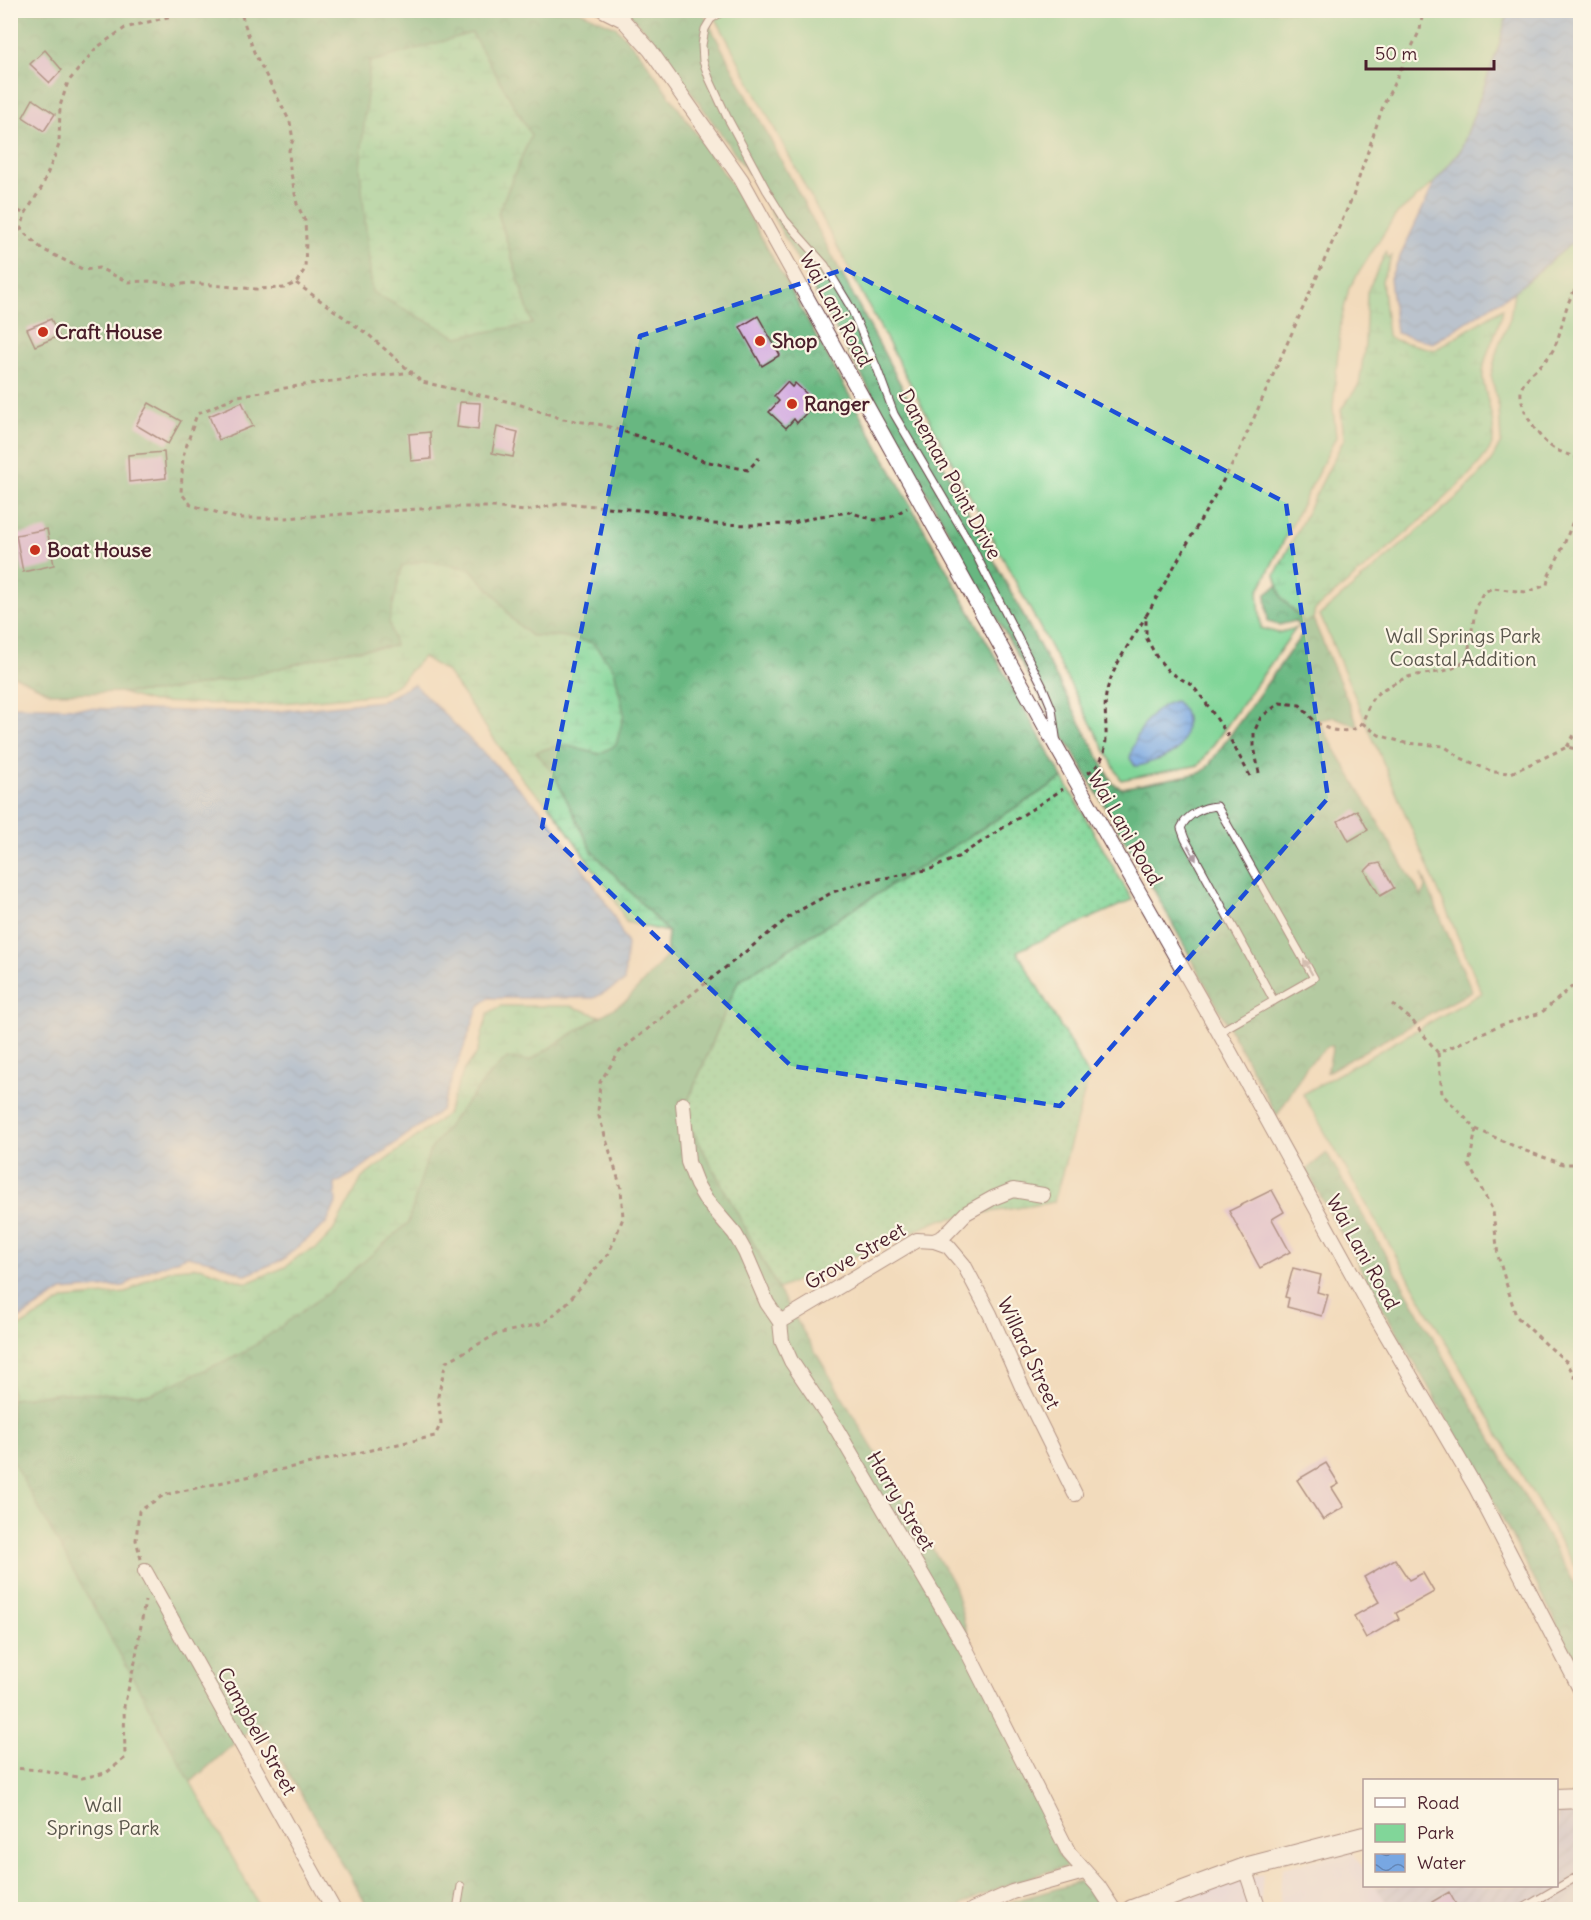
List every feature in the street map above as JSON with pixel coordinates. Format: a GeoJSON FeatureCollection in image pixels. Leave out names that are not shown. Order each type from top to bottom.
{"type":"FeatureCollection","features":[{"type":"Feature","properties":{"kind":"main road"},"geometry":{"type":"LineString","coordinates":[[1558,1799],[1581,1798]]}},
{"type":"Feature","properties":{"kind":"main road"},"geometry":{"type":"LineString","coordinates":[[1132,1910],[1245,1868],[1363,1838]]}},
{"type":"Feature","properties":{"kind":"street","name":"Wai Lani Road"},"geometry":{"type":"LineString","coordinates":[[603,10],[623,20],[650,51],[741,179],[1056,746],[1219,1032],[1372,1310],[1476,1488],[1581,1689]]}},
{"type":"Feature","properties":{"kind":"street","name":"Harry Street"},"geometry":{"type":"LineString","coordinates":[[683,1104],[688,1162],[697,1185],[706,1200],[735,1234],[767,1303],[780,1322],[783,1341],[791,1361],[836,1428],[965,1647],[1072,1858],[1099,1887],[1114,1910]]}},
{"type":"Feature","properties":{"kind":"street","name":"Grove Street"},"geometry":{"type":"LineString","coordinates":[[780,1322],[917,1240],[934,1241],[943,1238],[966,1213],[993,1198],[1012,1190],[1043,1195]]}},
{"type":"Feature","properties":{"kind":"street","name":"Willard Street"},"geometry":{"type":"LineString","coordinates":[[934,1241],[948,1246],[964,1265],[990,1314],[1022,1387],[1074,1494]]}},
{"type":"Feature","properties":{"kind":"street","name":"Campbell Street"},"geometry":{"type":"LineString","coordinates":[[145,1571],[334,1910]]}},
{"type":"Feature","properties":{"kind":"street"},"geometry":{"type":"LineString","coordinates":[[1245,1868],[1259,1910]]}},
{"type":"Feature","properties":{"kind":"street"},"geometry":{"type":"LineString","coordinates":[[972,1910],[1012,1892],[1084,1872]]}},
{"type":"Feature","properties":{"kind":"lane","name":"Daneman Point Drive"},"geometry":{"type":"LineString","coordinates":[[725,10],[711,19],[705,29],[702,45],[703,61],[709,78],[767,191],[785,220],[825,265],[851,308],[878,368],[894,414],[971,545],[1042,685],[1055,722],[1056,746]]}},
{"type":"Feature","properties":{"kind":"lane"},"geometry":{"type":"LineString","coordinates":[[1219,1032],[1274,1001],[1314,978],[1217,807],[1208,807],[1185,819],[1181,828],[1274,1001]]}},
{"type":"Feature","properties":{"kind":"lane"},"geometry":{"type":"LineString","coordinates":[[1520,1910],[1581,1875]]}},
{"type":"Feature","properties":{"kind":"lane"},"geometry":{"type":"LineString","coordinates":[[457,1910],[461,1886]]}},
{"type":"Feature","properties":{"kind":"path"},"geometry":{"type":"LineString","coordinates":[[195,10],[125,28],[96,48],[68,82],[60,106],[58,145],[42,187],[25,214],[21,230],[42,249],[84,270],[99,268],[128,282],[149,281],[176,285],[190,283],[255,289],[284,288],[296,284],[305,269],[306,240],[305,221],[297,204],[290,168],[289,150],[293,140],[290,122],[254,52],[240,10]]}},
{"type":"Feature","properties":{"kind":"path"},"geometry":{"type":"LineString","coordinates":[[10,1767],[42,1770],[82,1778],[106,1773],[125,1758],[124,1706],[135,1662],[143,1609],[145,1571],[136,1540],[139,1511],[165,1494],[435,1436],[441,1423],[438,1396],[446,1362],[496,1335],[544,1323],[567,1303],[609,1253],[623,1218],[621,1188],[598,1113],[600,1082],[620,1051],[793,914],[833,892],[864,882],[931,869],[958,857],[1093,770],[1104,757],[1107,735],[1106,695],[1116,669],[1236,458],[1353,196],[1383,106],[1420,30],[1423,10]]}},
{"type":"Feature","properties":{"kind":"path"},"geometry":{"type":"LineString","coordinates":[[10,207],[25,214]]}},
{"type":"Feature","properties":{"kind":"path"},"geometry":{"type":"LineString","coordinates":[[1581,283],[1570,296],[1555,345],[1548,359],[1523,383],[1519,393],[1521,403],[1532,423],[1548,445],[1579,458],[1581,476]]}},
{"type":"Feature","properties":{"kind":"path"},"geometry":{"type":"LineString","coordinates":[[296,284],[370,336],[422,382],[563,418],[603,425],[704,461],[748,470],[759,458]]}},
{"type":"Feature","properties":{"kind":"path"},"geometry":{"type":"LineString","coordinates":[[413,372],[316,383],[237,396],[197,414],[183,456],[181,493],[191,505],[236,518],[285,518],[449,507],[494,507],[525,511],[564,502],[669,513],[713,524],[752,525],[790,524],[814,517],[849,512],[875,520],[891,517],[920,501]]}},
{"type":"Feature","properties":{"kind":"path"},"geometry":{"type":"LineString","coordinates":[[1259,773],[1254,732],[1261,717],[1280,703],[1300,705],[1314,721],[1330,731],[1353,730],[1362,723],[1373,698],[1384,689],[1403,678],[1435,674],[1465,661],[1476,606],[1483,593],[1492,588],[1526,592],[1547,585],[1549,574],[1581,503]]}},
{"type":"Feature","properties":{"kind":"path"},"geometry":{"type":"LineString","coordinates":[[1146,616],[1146,638],[1156,656],[1169,672],[1192,685],[1204,700],[1229,737],[1250,776]]}},
{"type":"Feature","properties":{"kind":"path"},"geometry":{"type":"LineString","coordinates":[[1362,723],[1379,735],[1405,743],[1444,746],[1461,758],[1493,772],[1511,773],[1567,747],[1574,735],[1581,730]]}},
{"type":"Feature","properties":{"kind":"path"},"geometry":{"type":"LineString","coordinates":[[1567,747],[1581,750]]}},
{"type":"Feature","properties":{"kind":"path"},"geometry":{"type":"LineString","coordinates":[[1438,1053],[1498,1026],[1541,1012],[1554,1004],[1581,980]]}},
{"type":"Feature","properties":{"kind":"path"},"geometry":{"type":"LineString","coordinates":[[1392,1004],[1412,1020],[1438,1053],[1442,1094],[1476,1129],[1523,1150],[1563,1164],[1581,1164]]}},
{"type":"Feature","properties":{"kind":"path"},"geometry":{"type":"LineString","coordinates":[[1476,1129],[1468,1165],[1492,1211],[1498,1256],[1516,1316],[1567,1362],[1581,1387]]}},
{"type":"Feature","properties":{"kind":"highlighted area"},"geometry":{"type":"Polygon","coordinates":[[[845,269],[1286,503],[1328,798],[1060,1106],[791,1066],[542,827],[640,336],[845,269]]]}},
{"type":"Feature","properties":{"kind":"shaded area"},"geometry":{"type":"Polygon","coordinates":[[[1580,1807],[1580,1909],[1391,1909],[1376,1887],[1558,1887],[1558,1808],[1580,1807]]]}},
{"type":"Feature","properties":{"kind":"shaded area"},"geometry":{"type":"Polygon","coordinates":[[[1351,1850],[1363,1868],[1363,1887],[1376,1887],[1391,1909],[1279,1910],[1282,1868],[1351,1850]]]}},
{"type":"Feature","properties":{"kind":"shaded area"},"geometry":{"type":"Polygon","coordinates":[[[1263,1874],[1260,1909],[1153,1910],[1195,1894],[1263,1874]]]}},
{"type":"Feature","properties":{"kind":"green space"},"geometry":{"type":"Polygon","coordinates":[[[11,11],[580,11],[616,27],[642,56],[732,185],[1063,778],[738,981],[683,1113],[778,1289],[954,1585],[971,1646],[1065,1845],[1056,1851],[1067,1867],[1009,1884],[954,1909],[369,1909],[258,1722],[142,1826],[11,1909],[11,1399],[61,1393],[151,1394],[429,1152],[475,1091],[507,1058],[529,1061],[627,1000],[666,957],[668,932],[592,851],[553,773],[536,752],[561,744],[599,754],[560,636],[531,636],[512,619],[496,596],[470,569],[424,560],[395,646],[341,652],[244,678],[157,692],[51,693],[11,674],[11,11]],[[370,62],[532,324],[498,213],[531,135],[370,62]]]}},
{"type":"Feature","properties":{"kind":"green space"},"geometry":{"type":"Polygon","coordinates":[[[624,11],[702,11],[1113,784],[1122,788],[1200,773],[1206,769],[1303,633],[1295,621],[1279,625],[1268,622],[1266,594],[1278,585],[1282,598],[1305,623],[1313,619],[1359,727],[1335,717],[1318,720],[1422,897],[1425,887],[1422,874],[1472,991],[1327,1072],[1333,1046],[1328,1046],[1307,1066],[1277,1116],[1154,890],[1059,730],[750,175],[658,45],[630,14],[624,11]]]}},
{"type":"Feature","properties":{"kind":"green space"},"geometry":{"type":"Polygon","coordinates":[[[712,11],[1508,11],[1499,46],[1461,150],[1435,182],[1395,216],[1349,288],[1341,321],[1333,407],[1336,437],[1258,592],[1261,628],[1278,633],[1296,628],[1199,765],[1121,780],[712,11]]]}},
{"type":"Feature","properties":{"kind":"green space"},"geometry":{"type":"Polygon","coordinates":[[[472,33],[531,135],[498,213],[532,324],[457,337],[372,292],[360,168],[370,62],[472,33]]]}},
{"type":"Feature","properties":{"kind":"green space","name":"Wall Springs Park Coastal Addition"},"geometry":{"type":"Polygon","coordinates":[[[1580,236],[1580,1576],[1303,1094],[1482,993],[1320,615],[1462,493],[1490,463],[1501,442],[1499,408],[1491,375],[1498,347],[1510,318],[1514,292],[1580,236]]]}},
{"type":"Feature","properties":{"kind":"green space"},"geometry":{"type":"Polygon","coordinates":[[[1386,252],[1388,258],[1392,256],[1382,280],[1388,335],[1391,339],[1435,350],[1503,308],[1483,369],[1484,386],[1492,417],[1493,441],[1485,456],[1443,501],[1315,610],[1313,619],[1305,623],[1282,598],[1275,575],[1344,439],[1341,409],[1359,385],[1365,344],[1367,292],[1386,252]]]}},
{"type":"Feature","properties":{"kind":"green space"},"geometry":{"type":"Polygon","coordinates":[[[424,560],[470,569],[496,596],[512,619],[531,636],[560,636],[593,643],[614,669],[624,714],[616,745],[599,754],[561,744],[536,752],[553,773],[592,851],[668,932],[626,922],[616,902],[553,810],[523,780],[447,672],[423,657],[398,684],[381,694],[260,705],[152,702],[121,693],[157,692],[244,678],[341,652],[395,646],[389,622],[402,566],[424,560]]]}},
{"type":"Feature","properties":{"kind":"green space"},"geometry":{"type":"Polygon","coordinates":[[[1063,778],[1132,900],[1017,951],[1089,1076],[1054,1202],[940,1220],[778,1289],[683,1113],[738,981],[1063,778]]]}},
{"type":"Feature","properties":{"kind":"green space"},"geometry":{"type":"Polygon","coordinates":[[[501,1006],[571,1006],[600,1016],[529,1061],[507,1058],[490,1074],[429,1152],[408,1223],[329,1292],[245,1352],[151,1394],[61,1393],[11,1399],[11,1332],[65,1299],[126,1293],[148,1279],[174,1269],[200,1267],[249,1282],[285,1267],[299,1256],[317,1248],[333,1231],[362,1178],[447,1114],[463,1072],[477,1053],[488,1013],[501,1006]]]}},
{"type":"Feature","properties":{"kind":"green space"},"geometry":{"type":"Polygon","coordinates":[[[1327,1153],[1580,1593],[1580,1668],[1484,1483],[1306,1170],[1327,1153]]]}},
{"type":"Feature","properties":{"kind":"green space","name":"Wall Springs Park"},"geometry":{"type":"Polygon","coordinates":[[[11,1458],[261,1909],[11,1909],[11,1458]]]}},
{"type":"Feature","properties":{"kind":"green space"},"geometry":{"type":"Polygon","coordinates":[[[1080,1882],[1092,1893],[1103,1909],[993,1909],[1014,1901],[1080,1882]]]}},
{"type":"Feature","properties":{"kind":"water"},"geometry":{"type":"Polygon","coordinates":[[[1508,11],[1580,11],[1580,236],[1514,292],[1433,343],[1396,333],[1390,278],[1435,182],[1461,150],[1499,46],[1508,11]]]}},
{"type":"Feature","properties":{"kind":"water"},"geometry":{"type":"Polygon","coordinates":[[[414,684],[546,815],[609,907],[627,944],[624,982],[594,998],[489,998],[479,1006],[441,1110],[354,1173],[335,1184],[336,1203],[327,1223],[282,1260],[246,1275],[215,1262],[187,1256],[145,1272],[124,1286],[62,1291],[11,1324],[11,706],[260,713],[382,701],[414,684]]]}},
{"type":"Feature","properties":{"kind":"water"},"geometry":{"type":"Polygon","coordinates":[[[1175,701],[1183,709],[1186,718],[1185,734],[1181,746],[1168,756],[1135,766],[1130,758],[1140,731],[1158,709],[1175,701]]]}},
{"type":"Feature","properties":{"kind":"building"},"geometry":{"type":"Polygon","coordinates":[[[45,50],[62,70],[50,83],[30,64],[45,50]]]}},
{"type":"Feature","properties":{"kind":"building"},"geometry":{"type":"Polygon","coordinates":[[[33,99],[55,114],[44,131],[23,117],[33,99]]]}},
{"type":"Feature","properties":{"kind":"building","name":"Shop"},"geometry":{"type":"Polygon","coordinates":[[[758,316],[780,355],[762,366],[740,327],[758,316]]]}},
{"type":"Feature","properties":{"kind":"building","name":"Craft House"},"geometry":{"type":"Polygon","coordinates":[[[51,319],[59,336],[35,346],[27,329],[51,319]]]}},
{"type":"Feature","properties":{"kind":"building","name":"Ranger"},"geometry":{"type":"Polygon","coordinates":[[[787,382],[792,387],[795,383],[812,399],[805,407],[808,411],[797,423],[794,419],[786,428],[769,412],[779,401],[774,396],[787,382]]]}},
{"type":"Feature","properties":{"kind":"building"},"geometry":{"type":"Polygon","coordinates":[[[242,402],[253,426],[219,440],[209,416],[242,402]]]}},
{"type":"Feature","properties":{"kind":"building"},"geometry":{"type":"Polygon","coordinates":[[[460,402],[480,403],[478,430],[457,427],[460,402]]]}},
{"type":"Feature","properties":{"kind":"building"},"geometry":{"type":"Polygon","coordinates":[[[149,403],[181,421],[168,444],[136,425],[149,403]]]}},
{"type":"Feature","properties":{"kind":"building"},"geometry":{"type":"Polygon","coordinates":[[[497,427],[518,432],[513,457],[492,453],[497,427]]]}},
{"type":"Feature","properties":{"kind":"building"},"geometry":{"type":"Polygon","coordinates":[[[430,432],[431,459],[411,461],[409,434],[430,432]]]}},
{"type":"Feature","properties":{"kind":"building"},"geometry":{"type":"Polygon","coordinates":[[[164,452],[166,478],[129,482],[128,455],[164,452]]]}},
{"type":"Feature","properties":{"kind":"building","name":"Boat House"},"geometry":{"type":"Polygon","coordinates":[[[47,529],[54,565],[23,572],[16,535],[47,529]]]}},
{"type":"Feature","properties":{"kind":"building"},"geometry":{"type":"Polygon","coordinates":[[[1357,810],[1368,830],[1349,841],[1338,821],[1357,810]]]}},
{"type":"Feature","properties":{"kind":"building"},"geometry":{"type":"Polygon","coordinates":[[[1380,863],[1394,888],[1380,896],[1365,871],[1371,865],[1380,863]]]}},
{"type":"Feature","properties":{"kind":"building"},"geometry":{"type":"Polygon","coordinates":[[[1272,1190],[1284,1212],[1272,1219],[1290,1252],[1260,1268],[1229,1211],[1272,1190]]]}},
{"type":"Feature","properties":{"kind":"building"},"geometry":{"type":"Polygon","coordinates":[[[1293,1268],[1321,1275],[1317,1292],[1328,1295],[1322,1316],[1287,1307],[1289,1298],[1285,1297],[1293,1268]]]}},
{"type":"Feature","properties":{"kind":"building"},"geometry":{"type":"Polygon","coordinates":[[[1326,1463],[1339,1484],[1332,1488],[1344,1507],[1323,1520],[1297,1480],[1326,1463]]]}},
{"type":"Feature","properties":{"kind":"building"},"geometry":{"type":"Polygon","coordinates":[[[1395,1559],[1409,1580],[1423,1573],[1434,1592],[1396,1613],[1399,1619],[1366,1638],[1354,1616],[1379,1602],[1364,1577],[1395,1559]]]}},
{"type":"Feature","properties":{"kind":"building"},"geometry":{"type":"Polygon","coordinates":[[[1449,1892],[1459,1910],[1418,1910],[1449,1892]]]}},
{"type":"Feature","properties":{"kind":"place","name":"Craft House"},"geometry":{"type":"Point","coordinates":[43,332]}},
{"type":"Feature","properties":{"kind":"place","name":"Shop"},"geometry":{"type":"Point","coordinates":[760,341]}},
{"type":"Feature","properties":{"kind":"place","name":"Ranger"},"geometry":{"type":"Point","coordinates":[792,404]}},
{"type":"Feature","properties":{"kind":"place","name":"Boat House"},"geometry":{"type":"Point","coordinates":[35,550]}}]}
